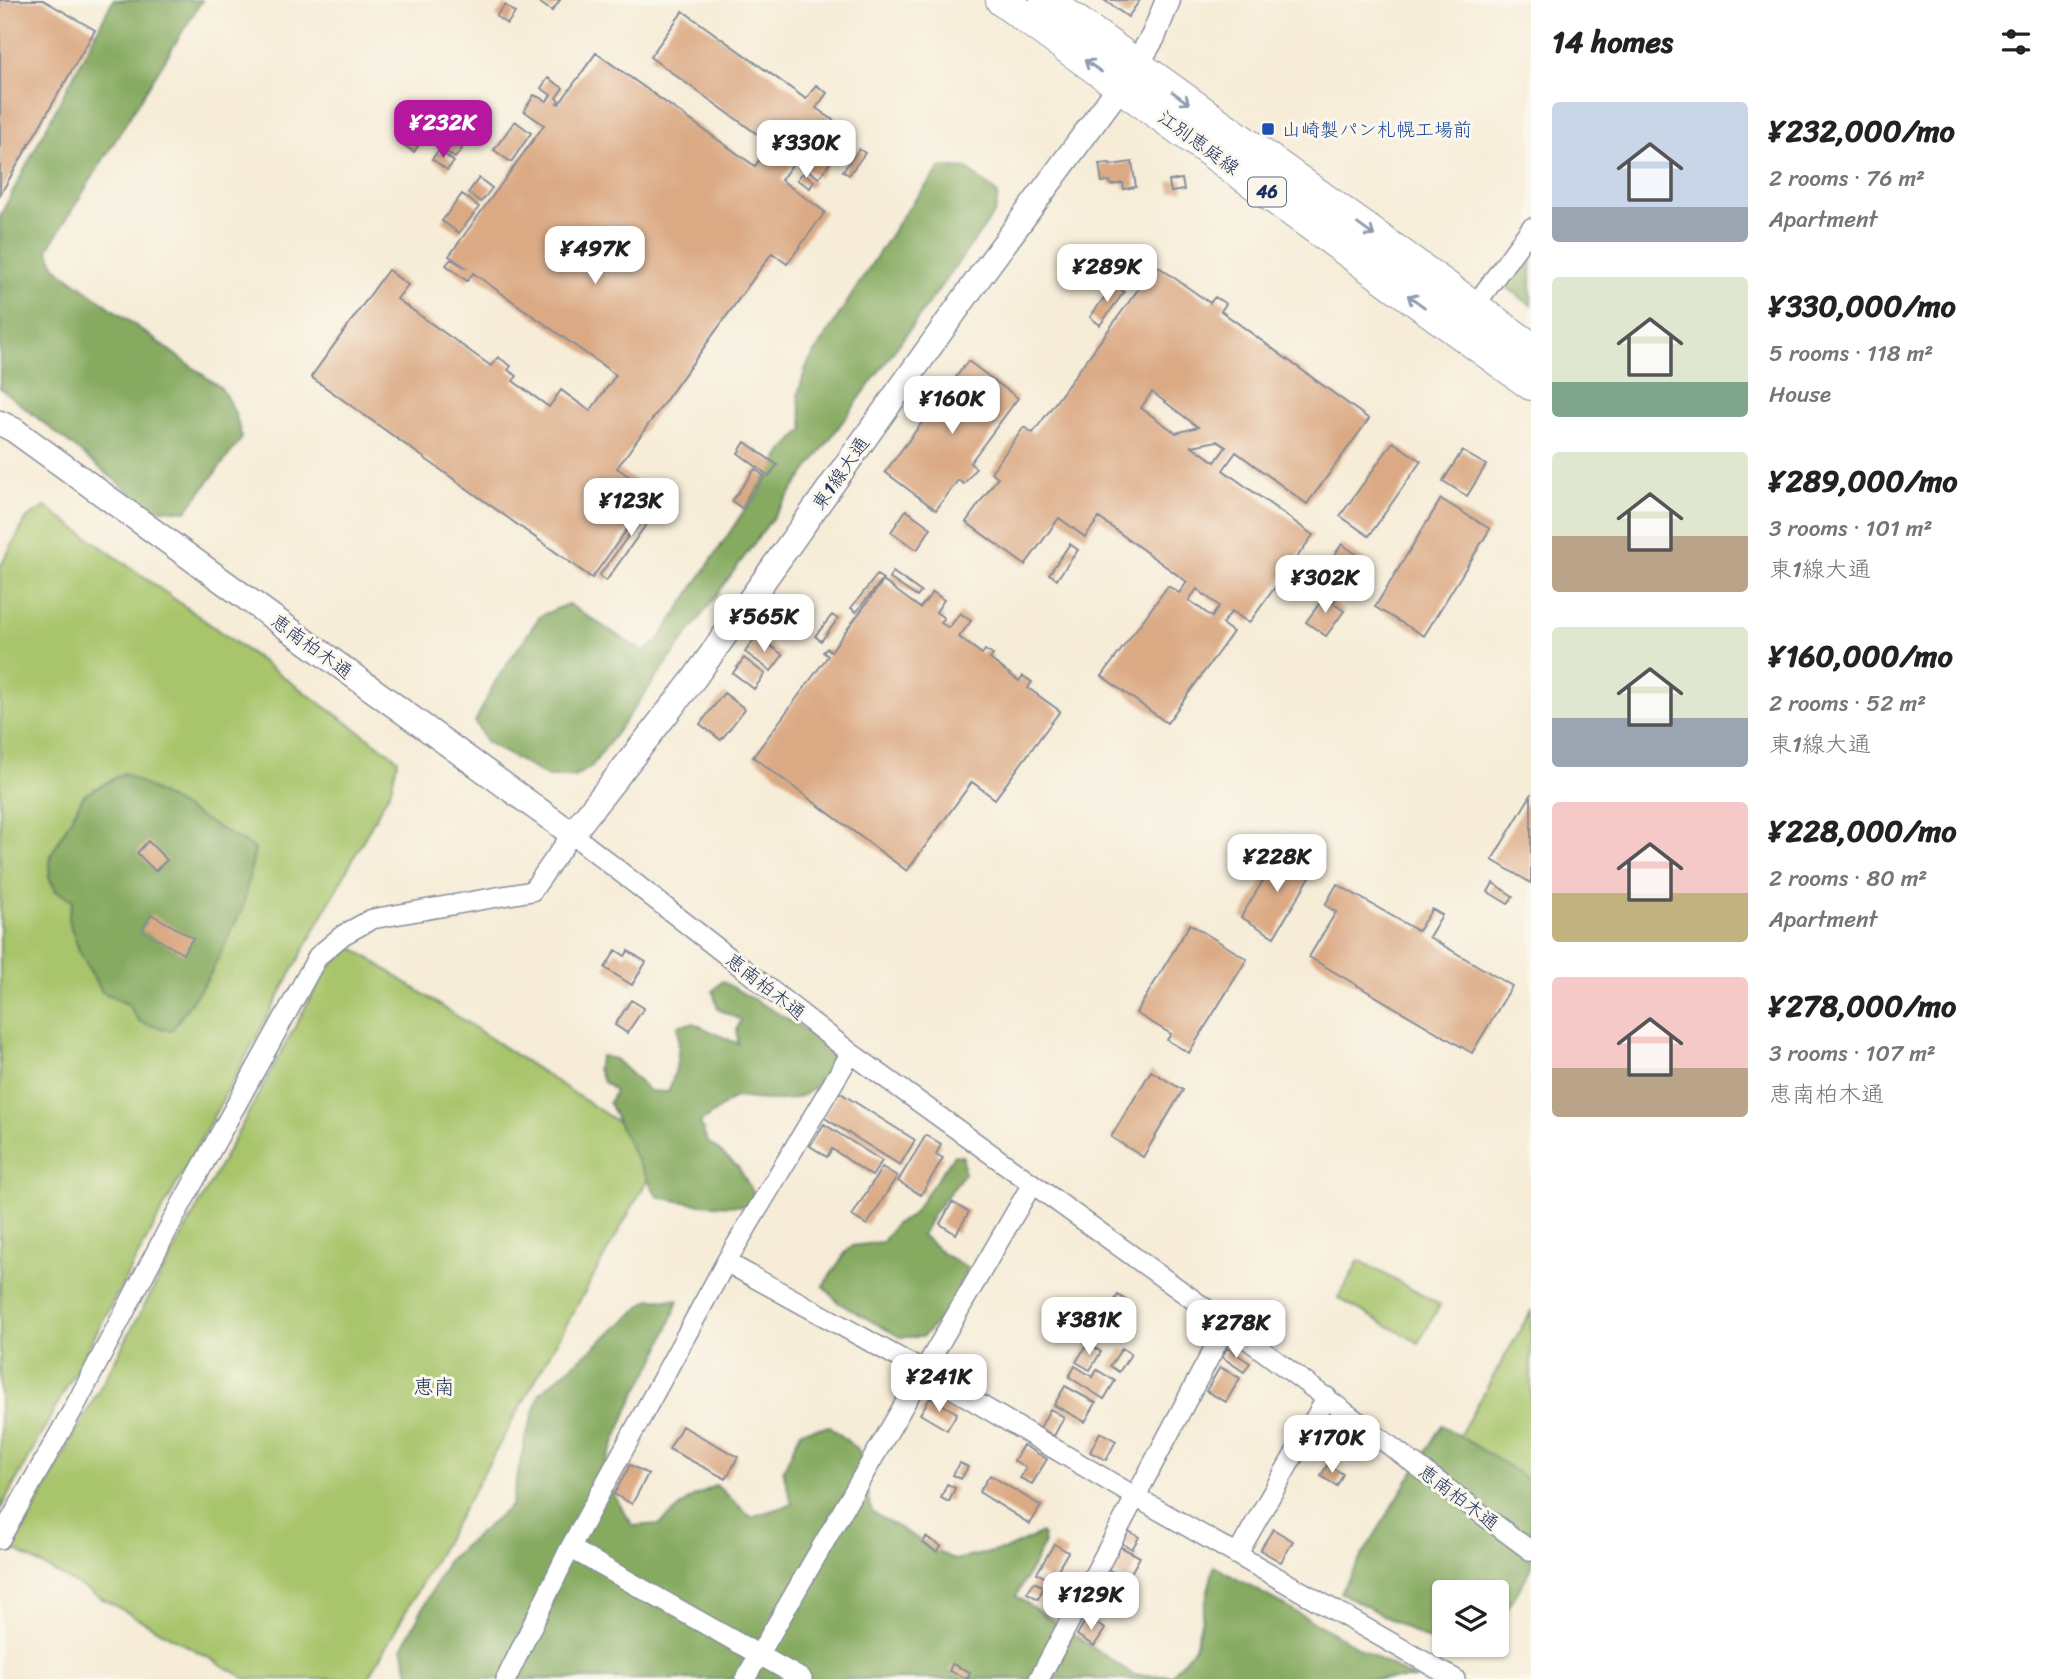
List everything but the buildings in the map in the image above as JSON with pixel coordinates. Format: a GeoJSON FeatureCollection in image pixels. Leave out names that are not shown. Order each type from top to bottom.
{"type":"FeatureCollection","features":[{"type":"Feature","properties":{"kind":"main road","name":"江別恵庭線"},"geometry":{"type":"LineString","coordinates":[[1002,0],[1128,75],[1465,319],[1531,384]]}},
{"type":"Feature","properties":{"kind":"main road","name":"江別恵庭線"},"geometry":{"type":"LineString","coordinates":[[1046,0],[1128,75]]}},
{"type":"Feature","properties":{"kind":"main road","name":"江別恵庭線"},"geometry":{"type":"LineString","coordinates":[[1465,319],[1531,348]]}},
{"type":"Feature","properties":{"kind":"street","name":"東1線大通"},"geometry":{"type":"LineString","coordinates":[[572,834],[693,680],[981,275],[1128,75],[1153,37],[1168,0]]}},
{"type":"Feature","properties":{"kind":"street"},"geometry":{"type":"LineString","coordinates":[[1465,319],[1531,228]]}},
{"type":"Feature","properties":{"kind":"street","name":"恵南柏木通"},"geometry":{"type":"LineString","coordinates":[[0,424],[14,430],[572,834],[851,1053],[1327,1397],[1531,1551]]}},
{"type":"Feature","properties":{"kind":"street"},"geometry":{"type":"LineString","coordinates":[[0,1539],[75,1406],[176,1214],[318,956],[343,935],[372,919],[532,891],[572,834]]}},
{"type":"Feature","properties":{"kind":"street"},"geometry":{"type":"LineString","coordinates":[[506,1679],[570,1548],[726,1262],[851,1053]]}},
{"type":"Feature","properties":{"kind":"street"},"geometry":{"type":"LineString","coordinates":[[745,1679],[1032,1184]]}},
{"type":"Feature","properties":{"kind":"street"},"geometry":{"type":"LineString","coordinates":[[726,1262],[925,1372],[1134,1496],[1455,1679]]}},
{"type":"Feature","properties":{"kind":"street"},"geometry":{"type":"LineString","coordinates":[[1039,1679],[1227,1324]]}},
{"type":"Feature","properties":{"kind":"street"},"geometry":{"type":"LineString","coordinates":[[1237,1555],[1327,1397]]}},
{"type":"Feature","properties":{"kind":"street"},"geometry":{"type":"LineString","coordinates":[[570,1548],[802,1679]]}},
{"type":"Feature","properties":{"kind":"green space"},"geometry":{"type":"Polygon","coordinates":[[[113,0],[202,0],[48,249],[55,267],[221,388],[235,413],[242,438],[186,511],[150,508],[0,388],[0,216],[113,0]]]}},
{"type":"Feature","properties":{"kind":"green space"},"geometry":{"type":"Polygon","coordinates":[[[941,167],[967,169],[998,194],[995,212],[592,766],[574,777],[548,777],[486,742],[475,722],[495,682],[540,616],[568,604],[644,652],[658,641],[784,450],[804,429],[798,394],[807,365],[903,215],[941,167]]]}},
{"type":"Feature","properties":{"kind":"green space"},"geometry":{"type":"Polygon","coordinates":[[[1531,249],[1531,305],[1504,286],[1531,249]]]}},
{"type":"Feature","properties":{"kind":"green space"},"geometry":{"type":"Polygon","coordinates":[[[46,507],[398,759],[391,789],[0,1510],[0,567],[27,518],[46,507]]]}},
{"type":"Feature","properties":{"kind":"green space"},"geometry":{"type":"Polygon","coordinates":[[[124,773],[255,849],[243,907],[210,975],[171,1031],[140,1022],[127,1004],[102,992],[80,953],[68,919],[73,900],[56,891],[49,877],[51,855],[84,795],[124,773]]]}},
{"type":"Feature","properties":{"kind":"green space"},"geometry":{"type":"Polygon","coordinates":[[[352,947],[663,1152],[368,1679],[247,1679],[13,1549],[325,971],[352,947]]]}},
{"type":"Feature","properties":{"kind":"green space"},"geometry":{"type":"Polygon","coordinates":[[[722,981],[798,1025],[836,1053],[817,1084],[807,1093],[784,1100],[735,1097],[700,1123],[707,1141],[738,1167],[753,1192],[751,1206],[703,1204],[657,1196],[609,1103],[615,1091],[603,1081],[597,1069],[601,1056],[615,1059],[649,1091],[668,1092],[678,1059],[678,1025],[693,1023],[738,1044],[737,1029],[741,1020],[718,1009],[713,991],[722,981]]]}},
{"type":"Feature","properties":{"kind":"green space"},"geometry":{"type":"Polygon","coordinates":[[[954,1155],[963,1156],[964,1174],[933,1214],[922,1235],[942,1253],[968,1268],[944,1316],[922,1337],[900,1337],[839,1303],[823,1286],[852,1246],[883,1242],[895,1224],[910,1217],[954,1155]]]}},
{"type":"Feature","properties":{"kind":"green space"},"geometry":{"type":"Polygon","coordinates":[[[1359,1260],[1440,1305],[1419,1343],[1338,1298],[1359,1260]]]}},
{"type":"Feature","properties":{"kind":"green space"},"geometry":{"type":"Polygon","coordinates":[[[650,1299],[678,1300],[654,1362],[633,1398],[601,1474],[633,1526],[660,1524],[691,1498],[716,1485],[751,1517],[792,1504],[783,1471],[801,1431],[830,1426],[859,1451],[872,1512],[954,1560],[1007,1549],[1042,1533],[1044,1545],[1016,1596],[1134,1675],[1172,1675],[1195,1647],[1214,1566],[1415,1679],[411,1679],[402,1648],[448,1560],[511,1506],[525,1440],[540,1393],[650,1299]]]}},
{"type":"Feature","properties":{"kind":"green space"},"geometry":{"type":"Polygon","coordinates":[[[1531,1311],[1531,1490],[1458,1438],[1531,1311]]]}},
{"type":"Feature","properties":{"kind":"green space"},"geometry":{"type":"Polygon","coordinates":[[[1442,1425],[1531,1482],[1531,1569],[1509,1606],[1509,1580],[1432,1580],[1432,1642],[1340,1592],[1442,1425]]]}},
{"type":"Feature","properties":{"kind":"place","name":"山崎製パン札幌工場前"},"geometry":{"type":"Point","coordinates":[1268,129]}},
{"type":"Feature","properties":{"kind":"district","name":"恵南"},"geometry":{"type":"Point","coordinates":[434,1387]}}]}
